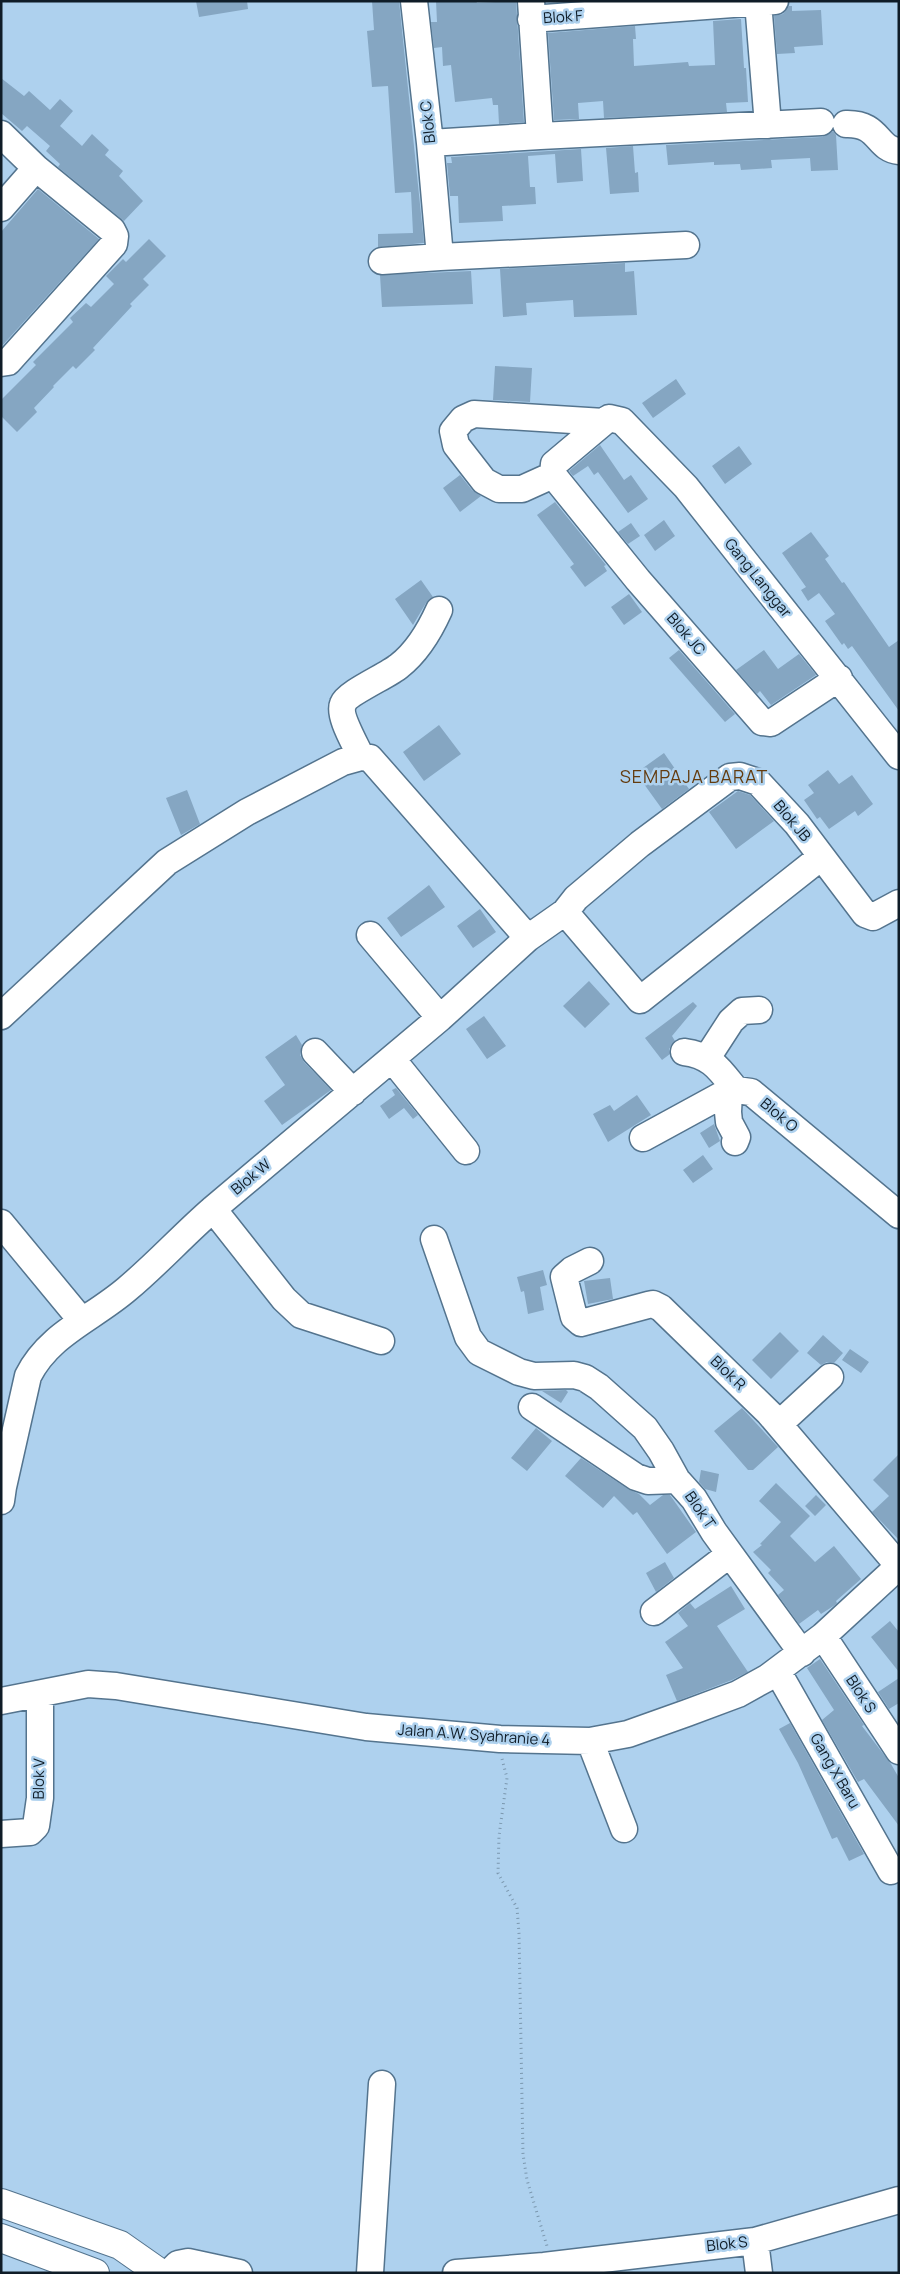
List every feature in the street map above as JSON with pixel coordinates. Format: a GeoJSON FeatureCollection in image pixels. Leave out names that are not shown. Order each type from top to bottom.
{"type":"FeatureCollection","features":[{"type":"Feature","properties":{"kind":"main road"},"geometry":{"type":"LineString","coordinates":[[1,2203],[120,2245],[160,2273]]}},
{"type":"Feature","properties":{"kind":"main road"},"geometry":{"type":"LineString","coordinates":[[1,2238],[95,2273]]}},
{"type":"Feature","properties":{"kind":"street","name":"Blok C"},"geometry":{"type":"LineString","coordinates":[[414,1],[430,143],[439,250]]}},
{"type":"Feature","properties":{"kind":"street"},"geometry":{"type":"LineString","coordinates":[[765,2],[768,125]]}},
{"type":"Feature","properties":{"kind":"street","name":"Blok F"},"geometry":{"type":"LineString","coordinates":[[531,10],[765,2]]}},
{"type":"Feature","properties":{"kind":"street"},"geometry":{"type":"LineString","coordinates":[[531,10],[540,136]]}},
{"type":"Feature","properties":{"kind":"street"},"geometry":{"type":"LineString","coordinates":[[430,143],[540,136],[833,123],[860,124],[877,135],[886,147],[899,151]]}},
{"type":"Feature","properties":{"kind":"street"},"geometry":{"type":"LineString","coordinates":[[1,134],[36,168],[112,230],[115,240],[114,244],[8,362],[1,363]]}},
{"type":"Feature","properties":{"kind":"street"},"geometry":{"type":"LineString","coordinates":[[1,208],[36,168]]}},
{"type":"Feature","properties":{"kind":"street"},"geometry":{"type":"LineString","coordinates":[[382,261],[439,250],[686,245]]}},
{"type":"Feature","properties":{"kind":"street","name":"Gang Langgar"},"geometry":{"type":"LineString","coordinates":[[553,475],[522,489],[499,489],[484,481],[478,474],[456,445],[453,431],[463,419],[474,414],[604,422],[609,418],[622,421],[686,487],[899,756]]}},
{"type":"Feature","properties":{"kind":"street"},"geometry":{"type":"LineString","coordinates":[[553,475],[554,464],[604,422]]}},
{"type":"Feature","properties":{"kind":"street","name":"Blok JC"},"geometry":{"type":"LineString","coordinates":[[553,475],[638,580],[762,722],[771,723],[839,678]]}},
{"type":"Feature","properties":{"kind":"street"},"geometry":{"type":"LineString","coordinates":[[361,757],[343,717],[342,705],[348,695],[376,682],[401,665],[429,632],[439,610]]}},
{"type":"Feature","properties":{"kind":"street"},"geometry":{"type":"LineString","coordinates":[[1,1016],[167,862],[247,812],[343,762],[361,757],[370,758],[528,938]]}},
{"type":"Feature","properties":{"kind":"street","name":"Blok JB"},"geometry":{"type":"LineString","coordinates":[[570,905],[640,844],[730,777],[740,776],[758,782],[797,824],[865,914],[873,917],[899,903]]}},
{"type":"Feature","properties":{"kind":"street"},"geometry":{"type":"LineString","coordinates":[[570,905],[640,1000],[821,857]]}},
{"type":"Feature","properties":{"kind":"street","name":"Blok W"},"geometry":{"type":"LineString","coordinates":[[1,1501],[28,1376],[36,1360],[49,1345],[121,1294],[152,1268],[185,1233],[354,1092],[440,1018],[528,938],[570,905]]}},
{"type":"Feature","properties":{"kind":"street"},"geometry":{"type":"LineString","coordinates":[[370,935],[440,1018]]}},
{"type":"Feature","properties":{"kind":"street"},"geometry":{"type":"LineString","coordinates":[[733,1091],[695,1055],[742,1011],[759,1010]]}},
{"type":"Feature","properties":{"kind":"street"},"geometry":{"type":"LineString","coordinates":[[315,1052],[354,1092]]}},
{"type":"Feature","properties":{"kind":"street"},"geometry":{"type":"LineString","coordinates":[[392,1059],[466,1151]]}},
{"type":"Feature","properties":{"kind":"street"},"geometry":{"type":"LineString","coordinates":[[643,1138],[733,1091]]}},
{"type":"Feature","properties":{"kind":"street"},"geometry":{"type":"LineString","coordinates":[[733,1091],[728,1112],[729,1122],[737,1137],[735,1142]]}},
{"type":"Feature","properties":{"kind":"street","name":"Blok O"},"geometry":{"type":"LineString","coordinates":[[733,1091],[751,1092],[899,1216]]}},
{"type":"Feature","properties":{"kind":"street"},"geometry":{"type":"LineString","coordinates":[[213,1209],[284,1299],[300,1315],[381,1341]]}},
{"type":"Feature","properties":{"kind":"street"},"geometry":{"type":"LineString","coordinates":[[1,1223],[82,1320]]}},
{"type":"Feature","properties":{"kind":"street"},"geometry":{"type":"LineString","coordinates":[[434,1239],[468,1337],[480,1352],[519,1372],[534,1376],[574,1375],[585,1378],[645,1428],[677,1480]]}},
{"type":"Feature","properties":{"kind":"street","name":"Blok R"},"geometry":{"type":"LineString","coordinates":[[590,1262],[572,1270],[564,1277],[574,1317],[577,1321],[581,1323],[653,1304],[660,1308],[779,1424],[898,1570]]}},
{"type":"Feature","properties":{"kind":"street"},"geometry":{"type":"LineString","coordinates":[[779,1424],[830,1377]]}},
{"type":"Feature","properties":{"kind":"street","name":"Blok T"},"geometry":{"type":"LineString","coordinates":[[532,1407],[636,1478],[648,1481],[677,1480],[694,1499],[730,1554],[802,1653]]}},
{"type":"Feature","properties":{"kind":"street"},"geometry":{"type":"LineString","coordinates":[[654,1612],[730,1554]]}},
{"type":"Feature","properties":{"kind":"street","name":"Jalan A.W. Syahranie 4"},"geometry":{"type":"LineString","coordinates":[[1,1701],[88,1684],[116,1686],[366,1727],[500,1739],[590,1741],[628,1734],[729,1697],[778,1672],[823,1636],[898,1570]]}},
{"type":"Feature","properties":{"kind":"street","name":"Blok S"},"geometry":{"type":"LineString","coordinates":[[823,1636],[899,1751]]}},
{"type":"Feature","properties":{"kind":"street","name":"Gang X Baru"},"geometry":{"type":"LineString","coordinates":[[778,1672],[892,1871]]}},
{"type":"Feature","properties":{"kind":"street","name":"Blok V"},"geometry":{"type":"LineString","coordinates":[[1,1834],[30,1832],[36,1826],[40,1798],[40,1694]]}},
{"type":"Feature","properties":{"kind":"street"},"geometry":{"type":"LineString","coordinates":[[590,1741],[624,1829]]}},
{"type":"Feature","properties":{"kind":"street"},"geometry":{"type":"LineString","coordinates":[[370,2273],[382,2084]]}},
{"type":"Feature","properties":{"kind":"street","name":"Blok S"},"geometry":{"type":"LineString","coordinates":[[456,2273],[511,2269],[755,2241],[899,2200]]}},
{"type":"Feature","properties":{"kind":"street"},"geometry":{"type":"LineString","coordinates":[[755,2241],[759,2273]]}},
{"type":"Feature","properties":{"kind":"street"},"geometry":{"type":"LineString","coordinates":[[169,2273],[178,2264],[188,2262],[239,2273]]}},
{"type":"Feature","properties":{"kind":"path"},"geometry":{"type":"LineString","coordinates":[[500,1739],[501,1756],[507,1778],[499,1836],[498,1873],[517,1908],[519,1925],[523,2154],[527,2180],[552,2257],[551,2263]]}},
{"type":"Feature","properties":{"kind":"building"},"geometry":{"type":"Polygon","coordinates":[[[196,1],[247,1],[248,9],[199,17],[196,1]]]}},
{"type":"Feature","properties":{"kind":"building"},"geometry":{"type":"Polygon","coordinates":[[[372,1],[399,1],[424,243],[378,247],[378,234],[413,233],[411,192],[395,193],[388,86],[372,87],[367,31],[374,30],[372,1]]]}},
{"type":"Feature","properties":{"kind":"building"},"geometry":{"type":"Polygon","coordinates":[[[436,1],[476,1],[477,3],[516,1],[524,122],[499,124],[498,105],[493,105],[492,98],[455,102],[451,65],[443,66],[442,47],[434,48],[431,22],[437,22],[436,1]]]}},
{"type":"Feature","properties":{"kind":"building"},"geometry":{"type":"Polygon","coordinates":[[[789,6],[792,6],[792,11],[821,10],[823,45],[794,47],[795,53],[777,54],[774,16],[783,14],[789,6]]]}},
{"type":"Feature","properties":{"kind":"building"},"geometry":{"type":"Polygon","coordinates":[[[741,19],[748,102],[726,103],[727,112],[604,118],[603,101],[578,103],[579,119],[554,120],[548,33],[635,26],[636,39],[633,39],[634,66],[688,62],[689,66],[715,65],[713,21],[741,19]]]}},
{"type":"Feature","properties":{"kind":"building"},"geometry":{"type":"Polygon","coordinates":[[[1,78],[24,96],[29,91],[50,110],[60,99],[73,111],[60,126],[82,146],[92,134],[109,150],[105,155],[123,171],[119,176],[143,201],[124,221],[58,167],[60,164],[46,151],[50,146],[27,126],[22,131],[1,113],[1,78]]]}},
{"type":"Feature","properties":{"kind":"building"},"geometry":{"type":"Polygon","coordinates":[[[833,131],[836,135],[838,170],[811,171],[810,158],[771,160],[772,168],[741,170],[740,164],[714,165],[714,162],[668,165],[666,145],[822,137],[833,131]]]}},
{"type":"Feature","properties":{"kind":"building"},"geometry":{"type":"Polygon","coordinates":[[[633,146],[635,173],[638,172],[639,192],[610,194],[606,148],[633,146]]]}},
{"type":"Feature","properties":{"kind":"building"},"geometry":{"type":"Polygon","coordinates":[[[581,149],[583,181],[557,183],[555,154],[528,156],[530,187],[535,187],[536,204],[502,206],[503,221],[459,223],[458,196],[450,196],[447,163],[452,163],[451,157],[581,149]]]}},
{"type":"Feature","properties":{"kind":"building"},"geometry":{"type":"Polygon","coordinates":[[[38,189],[99,239],[1,347],[1,232],[38,189]]]}},
{"type":"Feature","properties":{"kind":"building"},"geometry":{"type":"Polygon","coordinates":[[[149,239],[166,256],[143,279],[149,285],[130,304],[132,306],[93,348],[95,350],[76,369],[73,366],[53,386],[34,408],[37,412],[17,432],[1,416],[1,400],[36,365],[33,362],[73,322],[70,318],[86,303],[91,307],[114,284],[106,276],[123,259],[126,262],[149,239]]]}},
{"type":"Feature","properties":{"kind":"building"},"geometry":{"type":"Polygon","coordinates":[[[625,263],[625,272],[634,271],[637,315],[574,317],[573,300],[526,303],[527,315],[503,317],[500,269],[625,263]]]}},
{"type":"Feature","properties":{"kind":"building"},"geometry":{"type":"Polygon","coordinates":[[[471,271],[473,304],[382,307],[380,275],[471,271]]]}},
{"type":"Feature","properties":{"kind":"building"},"geometry":{"type":"Polygon","coordinates":[[[495,366],[532,368],[530,402],[493,400],[495,366]]]}},
{"type":"Feature","properties":{"kind":"building"},"geometry":{"type":"Polygon","coordinates":[[[676,379],[686,394],[653,418],[642,403],[676,379]]]}},
{"type":"Feature","properties":{"kind":"building"},"geometry":{"type":"Polygon","coordinates":[[[600,445],[624,480],[631,475],[648,499],[628,513],[598,472],[594,475],[588,466],[573,476],[569,471],[600,445]]]}},
{"type":"Feature","properties":{"kind":"building"},"geometry":{"type":"Polygon","coordinates":[[[739,446],[752,464],[725,484],[712,466],[739,446]]]}},
{"type":"Feature","properties":{"kind":"building"},"geometry":{"type":"Polygon","coordinates":[[[460,475],[472,490],[481,496],[460,512],[443,488],[460,475]]]}},
{"type":"Feature","properties":{"kind":"building"},"geometry":{"type":"Polygon","coordinates":[[[555,502],[606,565],[604,566],[607,571],[585,587],[570,567],[574,564],[537,515],[555,502]]]}},
{"type":"Feature","properties":{"kind":"building"},"geometry":{"type":"Polygon","coordinates":[[[664,520],[675,536],[655,551],[644,535],[664,520]]]}},
{"type":"Feature","properties":{"kind":"building"},"geometry":{"type":"Polygon","coordinates":[[[631,523],[640,536],[628,544],[618,532],[631,523]]]}},
{"type":"Feature","properties":{"kind":"building"},"geometry":{"type":"Polygon","coordinates":[[[811,532],[829,556],[825,559],[842,583],[844,582],[889,647],[899,640],[899,711],[852,646],[848,649],[844,643],[842,645],[825,621],[835,614],[819,593],[808,601],[801,590],[806,587],[782,553],[811,532]]]}},
{"type":"Feature","properties":{"kind":"building"},"geometry":{"type":"Polygon","coordinates":[[[421,580],[433,597],[426,603],[413,625],[395,599],[421,580]]]}},
{"type":"Feature","properties":{"kind":"building"},"geometry":{"type":"Polygon","coordinates":[[[629,594],[642,612],[624,625],[611,607],[629,594]]]}},
{"type":"Feature","properties":{"kind":"building"},"geometry":{"type":"Polygon","coordinates":[[[679,650],[735,714],[725,722],[669,658],[679,650]]]}},
{"type":"Feature","properties":{"kind":"building"},"geometry":{"type":"Polygon","coordinates":[[[764,650],[778,669],[799,654],[816,675],[771,705],[760,691],[757,694],[736,670],[764,650]]]}},
{"type":"Feature","properties":{"kind":"building"},"geometry":{"type":"Polygon","coordinates":[[[439,725],[461,754],[424,781],[403,752],[439,725]]]}},
{"type":"Feature","properties":{"kind":"building"},"geometry":{"type":"Polygon","coordinates":[[[664,753],[689,789],[662,809],[636,773],[664,753]]]}},
{"type":"Feature","properties":{"kind":"building"},"geometry":{"type":"Polygon","coordinates":[[[828,770],[839,784],[852,775],[873,804],[858,816],[855,811],[829,829],[820,817],[817,819],[804,800],[814,793],[808,785],[828,770]]]}},
{"type":"Feature","properties":{"kind":"building"},"geometry":{"type":"Polygon","coordinates":[[[187,790],[200,824],[181,835],[166,798],[187,790]]]}},
{"type":"Feature","properties":{"kind":"building"},"geometry":{"type":"Polygon","coordinates":[[[738,791],[750,795],[774,821],[736,849],[709,812],[738,791]]]}},
{"type":"Feature","properties":{"kind":"building"},"geometry":{"type":"Polygon","coordinates":[[[429,885],[445,907],[401,937],[387,918],[429,885]]]}},
{"type":"Feature","properties":{"kind":"building"},"geometry":{"type":"Polygon","coordinates":[[[480,909],[496,932],[473,948],[457,926],[480,909]]]}},
{"type":"Feature","properties":{"kind":"building"},"geometry":{"type":"Polygon","coordinates":[[[589,981],[610,1004],[585,1028],[563,1006],[589,981]]]}},
{"type":"Feature","properties":{"kind":"building"},"geometry":{"type":"Polygon","coordinates":[[[693,1002],[697,1006],[672,1036],[675,1041],[669,1049],[670,1054],[662,1060],[645,1038],[693,1002]]]}},
{"type":"Feature","properties":{"kind":"building"},"geometry":{"type":"Polygon","coordinates":[[[484,1016],[506,1046],[487,1059],[466,1029],[484,1016]]]}},
{"type":"Feature","properties":{"kind":"building"},"geometry":{"type":"Polygon","coordinates":[[[296,1035],[302,1045],[300,1055],[304,1062],[331,1090],[282,1125],[264,1101],[285,1085],[265,1057],[296,1035]]]}},
{"type":"Feature","properties":{"kind":"building"},"geometry":{"type":"Polygon","coordinates":[[[396,1088],[418,1115],[413,1119],[404,1108],[389,1119],[380,1106],[395,1095],[392,1090],[396,1088]]]}},
{"type":"Feature","properties":{"kind":"building"},"geometry":{"type":"Polygon","coordinates":[[[637,1095],[651,1115],[608,1142],[593,1114],[610,1105],[614,1111],[637,1095]]]}},
{"type":"Feature","properties":{"kind":"building"},"geometry":{"type":"Polygon","coordinates":[[[714,1124],[720,1141],[709,1148],[700,1133],[714,1124]]]}},
{"type":"Feature","properties":{"kind":"building"},"geometry":{"type":"Polygon","coordinates":[[[703,1155],[713,1169],[693,1183],[683,1170],[703,1155]]]}},
{"type":"Feature","properties":{"kind":"building"},"geometry":{"type":"Polygon","coordinates":[[[543,1270],[547,1285],[540,1287],[544,1310],[528,1314],[524,1291],[521,1292],[517,1277],[543,1270]]]}},
{"type":"Feature","properties":{"kind":"building"},"geometry":{"type":"Polygon","coordinates":[[[610,1278],[613,1299],[588,1304],[584,1281],[610,1278]]]}},
{"type":"Feature","properties":{"kind":"building"},"geometry":{"type":"Polygon","coordinates":[[[780,1332],[799,1351],[771,1379],[752,1360],[780,1332]]]}},
{"type":"Feature","properties":{"kind":"building"},"geometry":{"type":"Polygon","coordinates":[[[823,1335],[843,1353],[834,1363],[827,1362],[821,1365],[807,1353],[823,1335]]]}},
{"type":"Feature","properties":{"kind":"building"},"geometry":{"type":"Polygon","coordinates":[[[850,1349],[869,1362],[861,1373],[842,1360],[850,1349]]]}},
{"type":"Feature","properties":{"kind":"building"},"geometry":{"type":"Polygon","coordinates":[[[566,1390],[568,1392],[561,1403],[542,1391],[566,1390]]]}},
{"type":"Feature","properties":{"kind":"building"},"geometry":{"type":"Polygon","coordinates":[[[742,1408],[778,1447],[753,1470],[748,1470],[714,1431],[742,1408]]]}},
{"type":"Feature","properties":{"kind":"building"},"geometry":{"type":"Polygon","coordinates":[[[536,1428],[552,1441],[527,1471],[511,1458],[536,1428]]]}},
{"type":"Feature","properties":{"kind":"building"},"geometry":{"type":"Polygon","coordinates":[[[899,1454],[899,1540],[872,1512],[889,1496],[873,1480],[899,1454]]]}},
{"type":"Feature","properties":{"kind":"building"},"geometry":{"type":"Polygon","coordinates":[[[581,1458],[628,1489],[639,1494],[650,1505],[663,1495],[670,1495],[696,1532],[667,1554],[637,1512],[633,1515],[614,1496],[603,1508],[565,1476],[581,1458]]]}},
{"type":"Feature","properties":{"kind":"building"},"geometry":{"type":"Polygon","coordinates":[[[701,1470],[719,1474],[716,1492],[705,1489],[699,1482],[701,1470]]]}},
{"type":"Feature","properties":{"kind":"building"},"geometry":{"type":"Polygon","coordinates":[[[776,1483],[810,1516],[790,1536],[815,1562],[834,1546],[861,1579],[836,1601],[835,1605],[821,1614],[818,1610],[799,1624],[778,1595],[784,1590],[768,1573],[771,1570],[753,1552],[762,1545],[760,1544],[781,1522],[759,1501],[776,1483]]]}},
{"type":"Feature","properties":{"kind":"building"},"geometry":{"type":"Polygon","coordinates":[[[816,1495],[826,1505],[815,1516],[805,1506],[816,1495]]]}},
{"type":"Feature","properties":{"kind":"building"},"geometry":{"type":"Polygon","coordinates":[[[665,1562],[674,1578],[656,1592],[646,1573],[665,1562]]]}},
{"type":"Feature","properties":{"kind":"building"},"geometry":{"type":"Polygon","coordinates":[[[731,1586],[745,1609],[717,1626],[748,1672],[677,1701],[666,1675],[683,1668],[665,1642],[688,1626],[678,1613],[690,1603],[695,1609],[731,1586]]]}},
{"type":"Feature","properties":{"kind":"building"},"geometry":{"type":"Polygon","coordinates":[[[890,1621],[899,1632],[899,1672],[871,1637],[890,1621]]]}},
{"type":"Feature","properties":{"kind":"building"},"geometry":{"type":"Polygon","coordinates":[[[820,1659],[864,1725],[862,1726],[891,1764],[899,1778],[899,1826],[864,1779],[858,1782],[822,1720],[834,1710],[807,1668],[820,1659]]]}},
{"type":"Feature","properties":{"kind":"building"},"geometry":{"type":"Polygon","coordinates":[[[899,1678],[899,1703],[889,1709],[878,1692],[899,1678]]]}},
{"type":"Feature","properties":{"kind":"building"},"geometry":{"type":"Polygon","coordinates":[[[790,1723],[864,1854],[849,1861],[837,1837],[832,1839],[798,1763],[779,1729],[790,1723]]]}},
{"type":"Feature","properties":{"kind":"district","name":"SEMPAJA BARAT"},"geometry":{"type":"Point","coordinates":[694,777]}}]}
